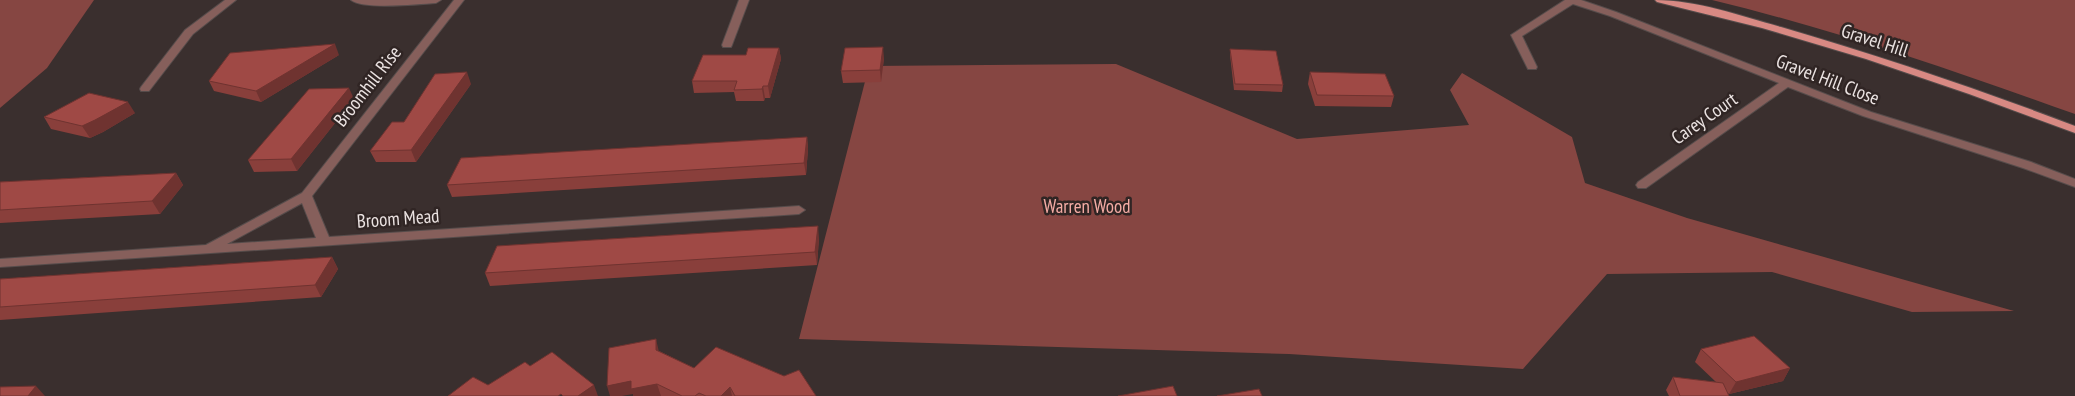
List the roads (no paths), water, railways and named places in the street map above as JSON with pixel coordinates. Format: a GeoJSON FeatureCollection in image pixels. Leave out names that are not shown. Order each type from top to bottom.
{"type":"FeatureCollection","features":[{"type":"Feature","properties":{"kind":"main road","name":"Gravel Hill"},"geometry":{"type":"LineString","coordinates":[[1660,0],[1723,14],[1863,54],[2075,130]]}},
{"type":"Feature","properties":{"kind":"street"},"geometry":{"type":"LineString","coordinates":[[145,89],[188,32],[231,0]]}},
{"type":"Feature","properties":{"kind":"street"},"geometry":{"type":"LineString","coordinates":[[356,0],[380,4],[436,0]]}},
{"type":"Feature","properties":{"kind":"street","name":"Broomhill Rise"},"geometry":{"type":"LineString","coordinates":[[207,249],[306,196],[459,0]]}},
{"type":"Feature","properties":{"kind":"street"},"geometry":{"type":"LineString","coordinates":[[727,45],[744,0]]}},
{"type":"Feature","properties":{"kind":"street"},"geometry":{"type":"LineString","coordinates":[[1532,68],[1516,34],[1572,0]]}},
{"type":"Feature","properties":{"kind":"street","name":"Gravel Hill Close"},"geometry":{"type":"LineString","coordinates":[[1572,0],[1613,14],[1868,114],[2075,183]]}},
{"type":"Feature","properties":{"kind":"street","name":"Carey Court"},"geometry":{"type":"LineString","coordinates":[[1642,184],[1787,82]]}},
{"type":"Feature","properties":{"kind":"street"},"geometry":{"type":"LineString","coordinates":[[306,196],[324,242]]}},
{"type":"Feature","properties":{"kind":"street","name":"Broom Mead"},"geometry":{"type":"LineString","coordinates":[[0,262],[799,210]]}},
{"type":"Feature","properties":{"kind":"park label","name":"Warren Wood"},"geometry":{"type":"Point","coordinates":[1087,206]}}]}
